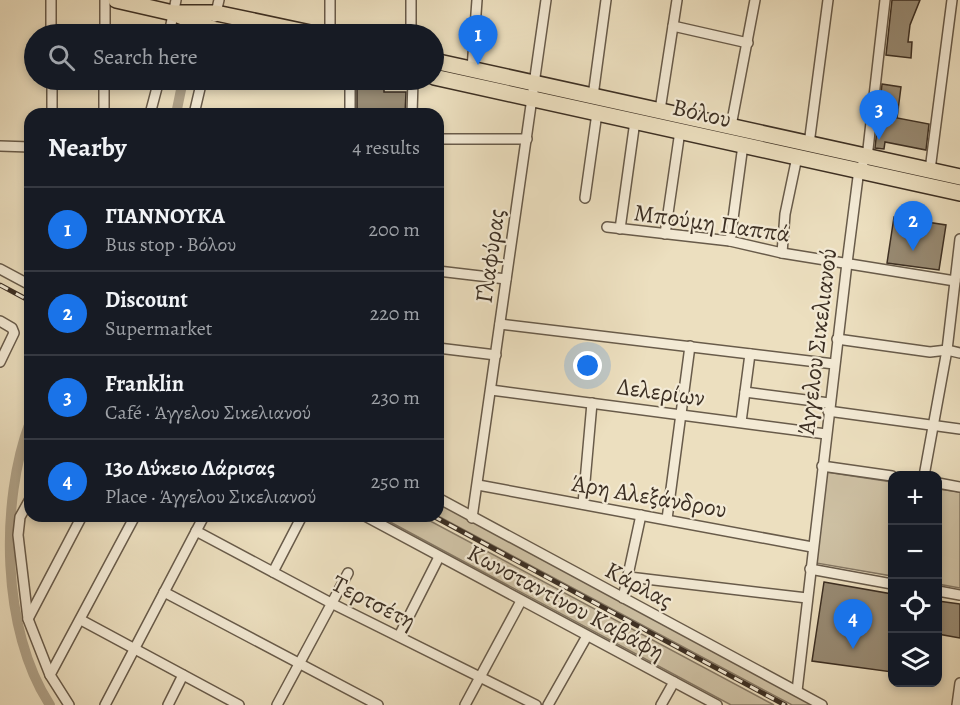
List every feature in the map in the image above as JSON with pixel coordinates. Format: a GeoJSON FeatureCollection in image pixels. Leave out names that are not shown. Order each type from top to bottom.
{"type":"FeatureCollection","features":[{"type":"Feature","properties":{"kind":"main road"},"geometry":{"type":"LineString","coordinates":[[116,0],[174,7],[217,6],[280,24]]}},
{"type":"Feature","properties":{"kind":"main road"},"geometry":{"type":"LineString","coordinates":[[174,7],[200,24]]}},
{"type":"Feature","properties":{"kind":"main road","name":"Βόλου"},"geometry":{"type":"LineString","coordinates":[[444,63],[472,69],[597,112],[797,157],[930,170],[960,177]]}},
{"type":"Feature","properties":{"kind":"main road","name":"Βόλου"},"geometry":{"type":"LineString","coordinates":[[444,78],[593,96],[660,110],[809,144],[862,164],[960,193]]}},
{"type":"Feature","properties":{"kind":"street"},"geometry":{"type":"LineString","coordinates":[[51,0],[51,24]]}},
{"type":"Feature","properties":{"kind":"street"},"geometry":{"type":"LineString","coordinates":[[105,0],[105,24]]}},
{"type":"Feature","properties":{"kind":"street"},"geometry":{"type":"LineString","coordinates":[[330,0],[330,24]]}},
{"type":"Feature","properties":{"kind":"street"},"geometry":{"type":"LineString","coordinates":[[411,0],[411,24]]}},
{"type":"Feature","properties":{"kind":"street"},"geometry":{"type":"LineString","coordinates":[[472,69],[477,0]]}},
{"type":"Feature","properties":{"kind":"street","name":"Γλαφύρας"},"geometry":{"type":"LineString","coordinates":[[472,518],[546,0]]}},
{"type":"Feature","properties":{"kind":"street"},"geometry":{"type":"LineString","coordinates":[[593,96],[606,0]]}},
{"type":"Feature","properties":{"kind":"street"},"geometry":{"type":"LineString","coordinates":[[660,110],[677,0]]}},
{"type":"Feature","properties":{"kind":"street"},"geometry":{"type":"LineString","coordinates":[[731,126],[755,0]]}},
{"type":"Feature","properties":{"kind":"street"},"geometry":{"type":"LineString","coordinates":[[809,144],[828,0]]}},
{"type":"Feature","properties":{"kind":"street","name":"Άγγελου Σικελιανού"},"geometry":{"type":"LineString","coordinates":[[797,691],[837,339],[885,0]]}},
{"type":"Feature","properties":{"kind":"street"},"geometry":{"type":"LineString","coordinates":[[930,170],[952,0]]}},
{"type":"Feature","properties":{"kind":"street"},"geometry":{"type":"LineString","coordinates":[[214,24],[217,6]]}},
{"type":"Feature","properties":{"kind":"street"},"geometry":{"type":"LineString","coordinates":[[170,24],[174,7]]}},
{"type":"Feature","properties":{"kind":"street"},"geometry":{"type":"LineString","coordinates":[[673,26],[748,43]]}},
{"type":"Feature","properties":{"kind":"street"},"geometry":{"type":"LineString","coordinates":[[949,26],[960,27]]}},
{"type":"Feature","properties":{"kind":"street"},"geometry":{"type":"LineString","coordinates":[[52,90],[52,108]]}},
{"type":"Feature","properties":{"kind":"street"},"geometry":{"type":"LineString","coordinates":[[104,90],[104,108]]}},
{"type":"Feature","properties":{"kind":"street"},"geometry":{"type":"LineString","coordinates":[[152,108],[156,90]]}},
{"type":"Feature","properties":{"kind":"street"},"geometry":{"type":"LineString","coordinates":[[195,108],[200,90]]}},
{"type":"Feature","properties":{"kind":"street"},"geometry":{"type":"LineString","coordinates":[[350,90],[350,108]]}},
{"type":"Feature","properties":{"kind":"street"},"geometry":{"type":"LineString","coordinates":[[412,90],[412,108]]}},
{"type":"Feature","properties":{"kind":"street"},"geometry":{"type":"LineString","coordinates":[[585,198],[597,112]]}},
{"type":"Feature","properties":{"kind":"street"},"geometry":{"type":"LineString","coordinates":[[620,229],[635,121]]}},
{"type":"Feature","properties":{"kind":"street"},"geometry":{"type":"LineString","coordinates":[[665,234],[680,131]]}},
{"type":"Feature","properties":{"kind":"street"},"geometry":{"type":"LineString","coordinates":[[444,139],[526,139]]}},
{"type":"Feature","properties":{"kind":"street"},"geometry":{"type":"LineString","coordinates":[[730,241],[743,145]]}},
{"type":"Feature","properties":{"kind":"street"},"geometry":{"type":"LineString","coordinates":[[0,146],[24,147]]}},
{"type":"Feature","properties":{"kind":"street"},"geometry":{"type":"LineString","coordinates":[[783,253],[785,214],[797,157]]}},
{"type":"Feature","properties":{"kind":"street","name":"Μπούμη Παππά"},"geometry":{"type":"LineString","coordinates":[[607,227],[730,241],[783,253],[955,281]]}},
{"type":"Feature","properties":{"kind":"street"},"geometry":{"type":"LineString","coordinates":[[925,471],[947,350],[960,239]]}},
{"type":"Feature","properties":{"kind":"street"},"geometry":{"type":"LineString","coordinates":[[0,269],[24,282]]}},
{"type":"Feature","properties":{"kind":"street"},"geometry":{"type":"LineString","coordinates":[[444,272],[506,279]]}},
{"type":"Feature","properties":{"kind":"street"},"geometry":{"type":"LineString","coordinates":[[0,321],[12,328],[14,333],[0,362]]}},
{"type":"Feature","properties":{"kind":"street"},"geometry":{"type":"LineString","coordinates":[[500,324],[834,364]]}},
{"type":"Feature","properties":{"kind":"street"},"geometry":{"type":"LineString","coordinates":[[837,339],[930,352],[947,350],[960,353]]}},
{"type":"Feature","properties":{"kind":"street"},"geometry":{"type":"LineString","coordinates":[[667,519],[690,346]]}},
{"type":"Feature","properties":{"kind":"street"},"geometry":{"type":"LineString","coordinates":[[444,349],[496,355]]}},
{"type":"Feature","properties":{"kind":"street"},"geometry":{"type":"LineString","coordinates":[[741,422],[750,354]]}},
{"type":"Feature","properties":{"kind":"street","name":"Δελερίων"},"geometry":{"type":"LineString","coordinates":[[491,390],[826,434]]}},
{"type":"Feature","properties":{"kind":"street"},"geometry":{"type":"LineString","coordinates":[[745,392],[960,429]]}},
{"type":"Feature","properties":{"kind":"street"},"geometry":{"type":"LineString","coordinates":[[583,504],[592,403]]}},
{"type":"Feature","properties":{"kind":"street"},"geometry":{"type":"LineString","coordinates":[[822,466],[888,476]]}},
{"type":"Feature","properties":{"kind":"street"},"geometry":{"type":"LineString","coordinates":[[942,484],[960,487]]}},
{"type":"Feature","properties":{"kind":"street","name":"Άρη Αλεξάνδρου"},"geometry":{"type":"LineString","coordinates":[[478,485],[812,547]]}},
{"type":"Feature","properties":{"kind":"street","name":"Κάρλας"},"geometry":{"type":"LineString","coordinates":[[444,502],[822,705]]}},
{"type":"Feature","properties":{"kind":"street"},"geometry":{"type":"LineString","coordinates":[[24,511],[18,535],[28,619],[50,675],[69,705]]}},
{"type":"Feature","properties":{"kind":"street"},"geometry":{"type":"LineString","coordinates":[[623,598],[641,514]]}},
{"type":"Feature","properties":{"kind":"street"},"geometry":{"type":"LineString","coordinates":[[28,619],[79,522]]}},
{"type":"Feature","properties":{"kind":"street"},"geometry":{"type":"LineString","coordinates":[[50,675],[132,522]]}},
{"type":"Feature","properties":{"kind":"street"},"geometry":{"type":"LineString","coordinates":[[105,705],[201,522]]}},
{"type":"Feature","properties":{"kind":"street"},"geometry":{"type":"LineString","coordinates":[[273,572],[299,522]]}},
{"type":"Feature","properties":{"kind":"street","name":"Κωνσταντίνου Καβάφη"},"geometry":{"type":"LineString","coordinates":[[376,522],[717,705]]}},
{"type":"Feature","properties":{"kind":"street","name":"Τερτσέτη"},"geometry":{"type":"LineString","coordinates":[[196,531],[332,603],[536,705]]}},
{"type":"Feature","properties":{"kind":"street"},"geometry":{"type":"LineString","coordinates":[[399,636],[439,557]]}},
{"type":"Feature","properties":{"kind":"street"},"geometry":{"type":"LineString","coordinates":[[810,569],[888,583]]}},
{"type":"Feature","properties":{"kind":"street"},"geometry":{"type":"LineString","coordinates":[[277,705],[348,573]]}},
{"type":"Feature","properties":{"kind":"street"},"geometry":{"type":"LineString","coordinates":[[629,577],[807,598]]}},
{"type":"Feature","properties":{"kind":"street"},"geometry":{"type":"LineString","coordinates":[[164,592],[378,705]]}},
{"type":"Feature","properties":{"kind":"street"},"geometry":{"type":"LineString","coordinates":[[942,592],[960,595]]}},
{"type":"Feature","properties":{"kind":"street"},"geometry":{"type":"LineString","coordinates":[[465,705],[521,601]]}},
{"type":"Feature","properties":{"kind":"street"},"geometry":{"type":"LineString","coordinates":[[81,620],[239,705]]}},
{"type":"Feature","properties":{"kind":"street"},"geometry":{"type":"LineString","coordinates":[[548,705],[586,636]]}},
{"type":"Feature","properties":{"kind":"street"},"geometry":{"type":"LineString","coordinates":[[168,705],[183,675]]}},
{"type":"Feature","properties":{"kind":"street"},"geometry":{"type":"LineString","coordinates":[[661,705],[674,682]]}},
{"type":"Feature","properties":{"kind":"street"},"geometry":{"type":"LineString","coordinates":[[957,705],[960,683]]}},
{"type":"Feature","properties":{"kind":"shaded area"},"geometry":{"type":"Polygon","coordinates":[[[826,472],[888,481],[888,575],[816,563],[826,472]]]}},
{"type":"Feature","properties":{"kind":"shaded area"},"geometry":{"type":"Polygon","coordinates":[[[942,490],[960,492],[960,588],[942,585],[942,490]]]}},
{"type":"Feature","properties":{"kind":"shaded area"},"geometry":{"type":"Polygon","coordinates":[[[444,505],[814,705],[792,705],[444,519],[444,505]]]}},
{"type":"Feature","properties":{"kind":"shaded area"},"geometry":{"type":"Polygon","coordinates":[[[390,522],[432,522],[774,705],[731,705],[390,522]]]}},
{"type":"Feature","properties":{"kind":"building"},"geometry":{"type":"Polygon","coordinates":[[[892,0],[920,0],[910,25],[908,42],[912,42],[911,58],[886,55],[892,0]]]}},
{"type":"Feature","properties":{"kind":"building"},"geometry":{"type":"Polygon","coordinates":[[[882,84],[901,87],[897,118],[929,124],[926,150],[885,142],[884,149],[875,148],[882,84]]]}},
{"type":"Feature","properties":{"kind":"building"},"geometry":{"type":"Polygon","coordinates":[[[357,90],[406,92],[405,108],[357,108],[357,90]]]}},
{"type":"Feature","properties":{"kind":"building"},"geometry":{"type":"Polygon","coordinates":[[[894,217],[946,225],[939,270],[887,263],[894,217]]]}},
{"type":"Feature","properties":{"kind":"building"},"geometry":{"type":"Polygon","coordinates":[[[824,582],[888,593],[888,671],[812,661],[824,582]]]}},
{"type":"Feature","properties":{"kind":"building"},"geometry":{"type":"Polygon","coordinates":[[[942,602],[960,604],[960,638],[942,635],[942,602]]]}},
{"type":"Feature","properties":{"kind":"waterway"},"geometry":{"type":"LineString","coordinates":[[177,108],[181,90]]}},
{"type":"Feature","properties":{"kind":"waterway"},"geometry":{"type":"LineString","coordinates":[[24,441],[14,489],[10,527],[10,565],[14,604],[22,641],[34,675],[50,705]]}},
{"type":"Feature","properties":{"kind":"railway"},"geometry":{"type":"LineString","coordinates":[[0,285],[24,298]]}},
{"type":"Feature","properties":{"kind":"railway"},"geometry":{"type":"LineString","coordinates":[[444,522],[785,705]]}},
{"type":"Feature","properties":{"kind":"place","name":"ΓΙΑΝΝΟΥΚΑ"},"geometry":{"type":"Point","coordinates":[478,65]}},
{"type":"Feature","properties":{"kind":"place","name":"Franklin"},"geometry":{"type":"Point","coordinates":[879,140]}},
{"type":"Feature","properties":{"kind":"place","name":"Discount"},"geometry":{"type":"Point","coordinates":[913,251]}},
{"type":"Feature","properties":{"kind":"place","name":"13ο Λύκειο Λάρισας"},"geometry":{"type":"Point","coordinates":[853,649]}}]}
